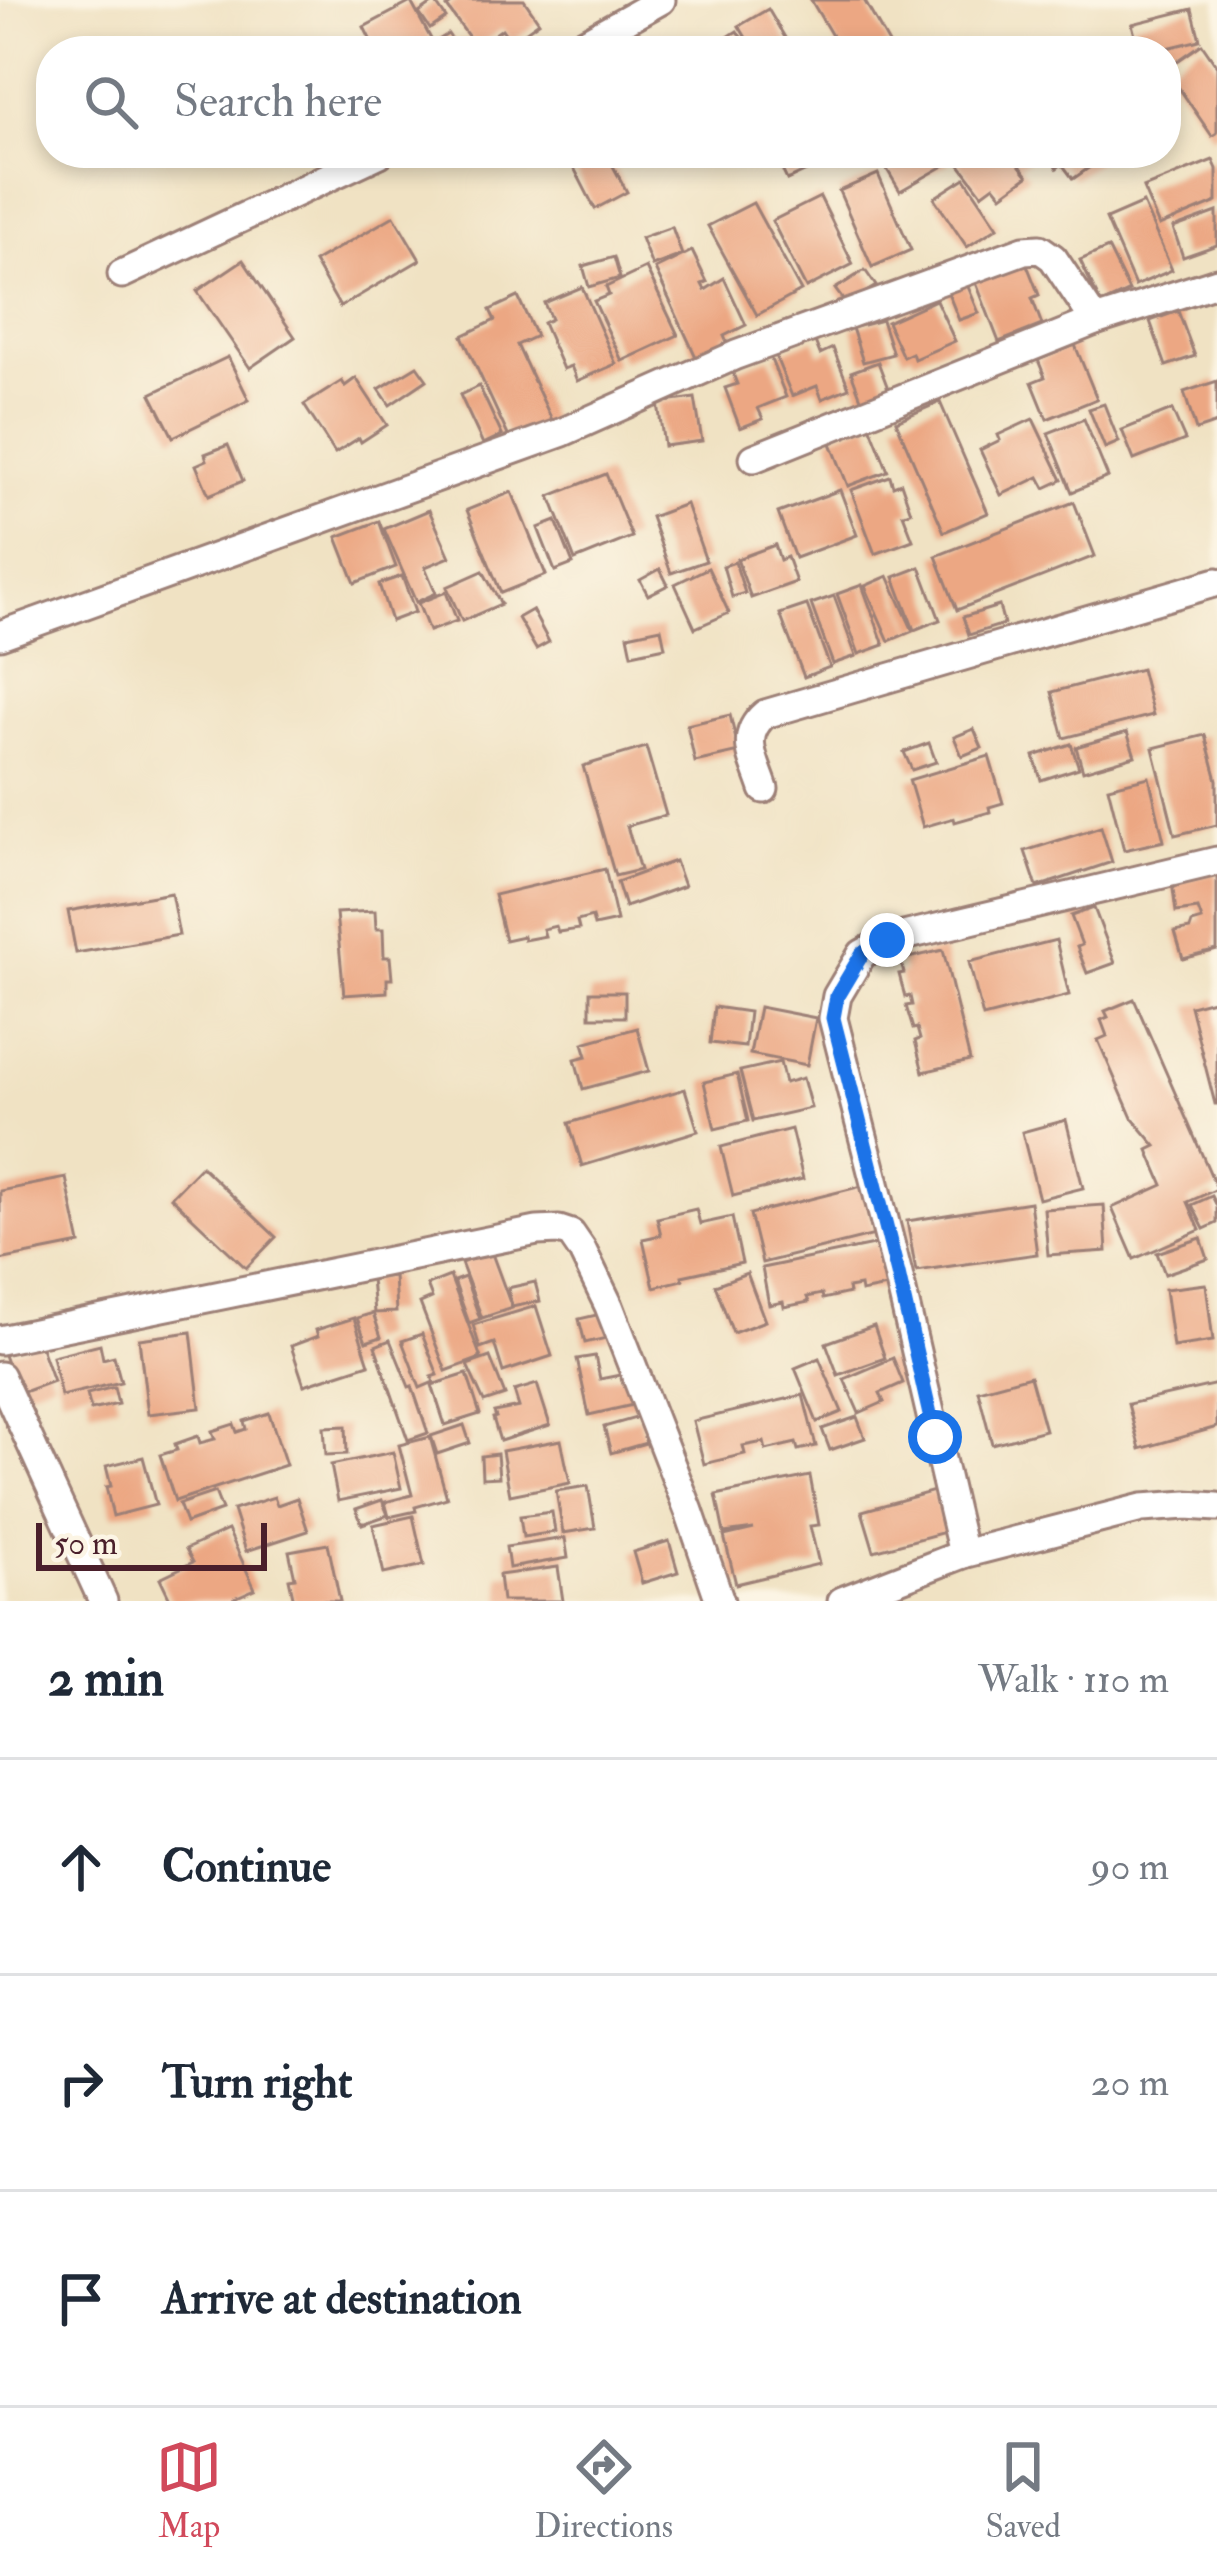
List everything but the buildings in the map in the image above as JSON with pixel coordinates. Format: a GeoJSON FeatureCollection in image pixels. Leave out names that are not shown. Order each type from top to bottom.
{"type":"FeatureCollection","features":[{"type":"Feature","properties":{"kind":"street"},"geometry":{"type":"LineString","coordinates":[[597,36],[661,0]]}},
{"type":"Feature","properties":{"kind":"street"},"geometry":{"type":"LineString","coordinates":[[122,274],[348,168]]}},
{"type":"Feature","properties":{"kind":"street"},"geometry":{"type":"LineString","coordinates":[[0,635],[563,432],[736,355],[1024,250],[1040,249],[1053,258],[1095,321]]}},
{"type":"Feature","properties":{"kind":"street"},"geometry":{"type":"LineString","coordinates":[[754,458],[1095,321],[1217,282]]}},
{"type":"Feature","properties":{"kind":"street"},"geometry":{"type":"LineString","coordinates":[[764,789],[749,739],[752,725],[765,714],[1217,582]]}},
{"type":"Feature","properties":{"kind":"street"},"geometry":{"type":"LineString","coordinates":[[963,1554],[833,1018],[837,996],[862,954],[887,940],[1217,861]]}},
{"type":"Feature","properties":{"kind":"street"},"geometry":{"type":"LineString","coordinates":[[0,1340],[537,1231],[571,1234],[609,1306],[720,1601]]}},
{"type":"Feature","properties":{"kind":"street"},"geometry":{"type":"LineString","coordinates":[[0,1376],[103,1601]]}},
{"type":"Feature","properties":{"kind":"street"},"geometry":{"type":"LineString","coordinates":[[842,1601],[963,1554],[1142,1508],[1217,1507]]}},
{"type":"Feature","properties":{"kind":"route"},"geometry":{"type":"LineString","coordinates":[[887,940],[862,954],[837,996],[833,1018],[935,1437]]}}]}
